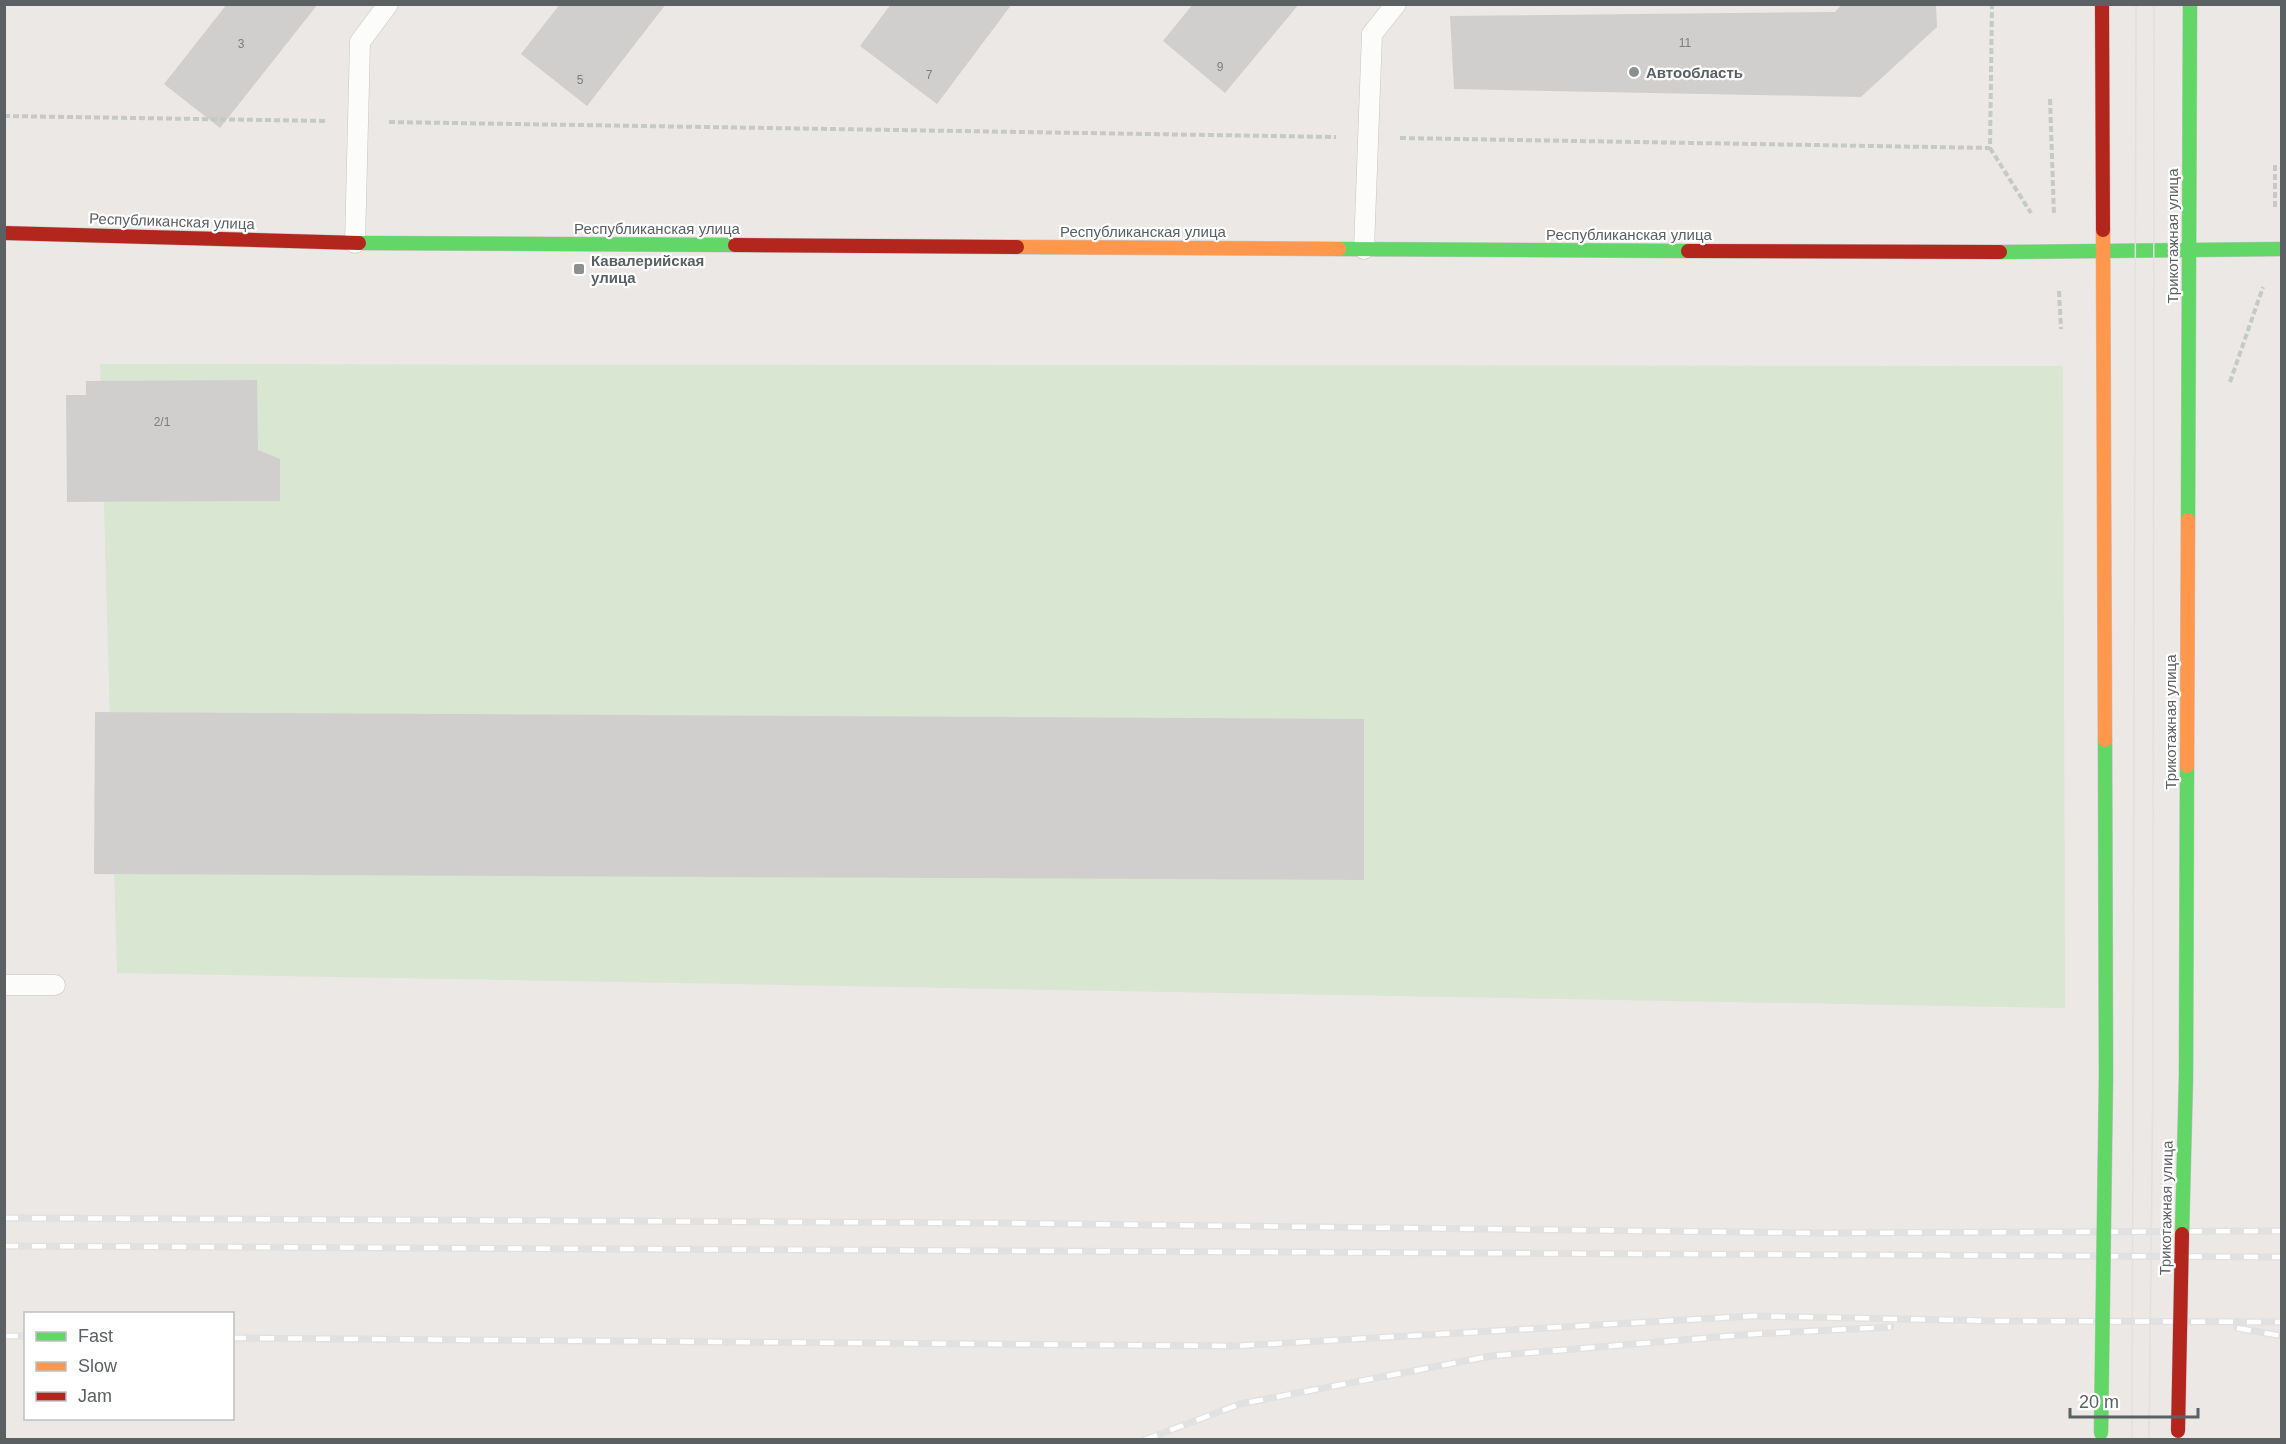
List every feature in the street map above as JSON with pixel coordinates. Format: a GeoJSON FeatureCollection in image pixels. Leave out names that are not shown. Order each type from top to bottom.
{"type":"FeatureCollection","features":[{"type":"Feature","properties":{"kind":"main road"},"geometry":{"type":"LineString","coordinates":[[2101,1436],[2106,1076],[2102,4]]}},
{"type":"Feature","properties":{"kind":"main road","name":"Трикотажная улица"},"geometry":{"type":"LineString","coordinates":[[2178,1435],[2186,1077],[2190,4]]}},
{"type":"Feature","properties":{"kind":"main road","name":"Республиканская улица"},"geometry":{"type":"LineString","coordinates":[[4,233],[355,243],[2102,253],[2282,249]]}},
{"type":"Feature","properties":{"kind":"lane"},"geometry":{"type":"LineString","coordinates":[[355,243],[360,42],[388,4]]}},
{"type":"Feature","properties":{"kind":"lane"},"geometry":{"type":"LineString","coordinates":[[1365,249],[1372,34],[1396,4]]}},
{"type":"Feature","properties":{"kind":"lane"},"geometry":{"type":"LineString","coordinates":[[4,985],[55,985]]}},
{"type":"Feature","properties":{"kind":"path"},"geometry":{"type":"LineString","coordinates":[[1992,4],[1990,148],[2056,252]]}},
{"type":"Feature","properties":{"kind":"path"},"geometry":{"type":"LineString","coordinates":[[2050,99],[2061,317]]}},
{"type":"Feature","properties":{"kind":"path"},"geometry":{"type":"LineString","coordinates":[[4,116],[339,121]]}},
{"type":"Feature","properties":{"kind":"path"},"geometry":{"type":"LineString","coordinates":[[387,122],[1344,137]]}},
{"type":"Feature","properties":{"kind":"path"},"geometry":{"type":"LineString","coordinates":[[1392,138],[1990,148]]}},
{"type":"Feature","properties":{"kind":"green space"},"geometry":{"type":"Polygon","coordinates":[[[100,364],[2063,366],[2065,1008],[117,973],[100,364]]]}},
{"type":"Feature","properties":{"kind":"building"},"geometry":{"type":"Polygon","coordinates":[[[227,4],[318,4],[220,128],[164,84],[227,4]]]}},
{"type":"Feature","properties":{"kind":"building"},"geometry":{"type":"Polygon","coordinates":[[[560,4],[666,4],[587,106],[521,54],[560,4]]]}},
{"type":"Feature","properties":{"kind":"building"},"geometry":{"type":"Polygon","coordinates":[[[891,4],[1012,4],[937,104],[860,46],[891,4]]]}},
{"type":"Feature","properties":{"kind":"building"},"geometry":{"type":"Polygon","coordinates":[[[1193,4],[1299,4],[1225,93],[1163,41],[1193,4]]]}},
{"type":"Feature","properties":{"kind":"building"},"geometry":{"type":"Polygon","coordinates":[[[1842,4],[1936,4],[1937,27],[1861,97],[1454,89],[1450,16],[1835,12],[1842,4]]]}},
{"type":"Feature","properties":{"kind":"building"},"geometry":{"type":"Polygon","coordinates":[[[257,380],[258,450],[280,459],[280,501],[67,502],[66,395],[86,395],[86,381],[257,380]]]}},
{"type":"Feature","properties":{"kind":"building"},"geometry":{"type":"Polygon","coordinates":[[[95,712],[1364,719],[1364,880],[94,874],[95,712]]]}},
{"type":"Feature","properties":{"kind":"tram line"},"geometry":{"type":"LineString","coordinates":[[2132,1440],[2136,4]]}},
{"type":"Feature","properties":{"kind":"tram line"},"geometry":{"type":"LineString","coordinates":[[2149,1440],[2153,1077],[2154,4]]}},
{"type":"Feature","properties":{"kind":"railway"},"geometry":{"type":"LineString","coordinates":[[4,1218],[991,1223],[1817,1233],[2282,1231]]}},
{"type":"Feature","properties":{"kind":"railway"},"geometry":{"type":"LineString","coordinates":[[4,1246],[2282,1257]]}},
{"type":"Feature","properties":{"kind":"railway"},"geometry":{"type":"LineString","coordinates":[[234,1338],[1234,1346],[1752,1316],[1999,1321],[2282,1322]]}},
{"type":"Feature","properties":{"kind":"railway"},"geometry":{"type":"LineString","coordinates":[[1144,1440],[1240,1404],[1491,1356],[1754,1334],[1891,1327]]}},
{"type":"Feature","properties":{"kind":"railway"},"geometry":{"type":"LineString","coordinates":[[2237,1328],[2282,1336]]}},
{"type":"Feature","properties":{"kind":"railway"},"geometry":{"type":"LineString","coordinates":[[4,1336],[24,1336]]}},
{"type":"Feature","properties":{"kind":"traffic: fast"},"geometry":{"type":"LineString","coordinates":[[2188,520],[2190,4]]}},
{"type":"Feature","properties":{"kind":"traffic: fast"},"geometry":{"type":"LineString","coordinates":[[359,243],[735,245]]}},
{"type":"Feature","properties":{"kind":"traffic: fast"},"geometry":{"type":"LineString","coordinates":[[1339,249],[1688,251]]}},
{"type":"Feature","properties":{"kind":"traffic: fast"},"geometry":{"type":"LineString","coordinates":[[2000,252],[2282,249]]}},
{"type":"Feature","properties":{"kind":"traffic: fast"},"geometry":{"type":"LineString","coordinates":[[2105,740],[2106,1076]]}},
{"type":"Feature","properties":{"kind":"traffic: fast"},"geometry":{"type":"LineString","coordinates":[[2186,1077],[2187,766]]}},
{"type":"Feature","properties":{"kind":"traffic: fast"},"geometry":{"type":"LineString","coordinates":[[2101,1433],[2106,1076]]}},
{"type":"Feature","properties":{"kind":"traffic: fast"},"geometry":{"type":"LineString","coordinates":[[2182,1234],[2186,1077]]}},
{"type":"Feature","properties":{"kind":"traffic: slow"},"geometry":{"type":"LineString","coordinates":[[2103,230],[2105,740]]}},
{"type":"Feature","properties":{"kind":"traffic: slow"},"geometry":{"type":"LineString","coordinates":[[1017,247],[1339,249]]}},
{"type":"Feature","properties":{"kind":"traffic: slow"},"geometry":{"type":"LineString","coordinates":[[2187,766],[2188,520]]}},
{"type":"Feature","properties":{"kind":"traffic: jam"},"geometry":{"type":"LineString","coordinates":[[2102,4],[2103,230]]}},
{"type":"Feature","properties":{"kind":"traffic: jam"},"geometry":{"type":"LineString","coordinates":[[4,233],[359,243]]}},
{"type":"Feature","properties":{"kind":"traffic: jam"},"geometry":{"type":"LineString","coordinates":[[735,245],[1017,247]]}},
{"type":"Feature","properties":{"kind":"traffic: jam"},"geometry":{"type":"LineString","coordinates":[[1688,251],[2000,252]]}},
{"type":"Feature","properties":{"kind":"traffic: jam"},"geometry":{"type":"LineString","coordinates":[[2178,1431],[2182,1234]]}},
{"type":"Feature","properties":{"kind":"place","name":"Автообласть"},"geometry":{"type":"Point","coordinates":[1634,72]}},
{"type":"Feature","properties":{"kind":"place","name":"Кавалерийская улица"},"geometry":{"type":"Point","coordinates":[579,269]}}]}
